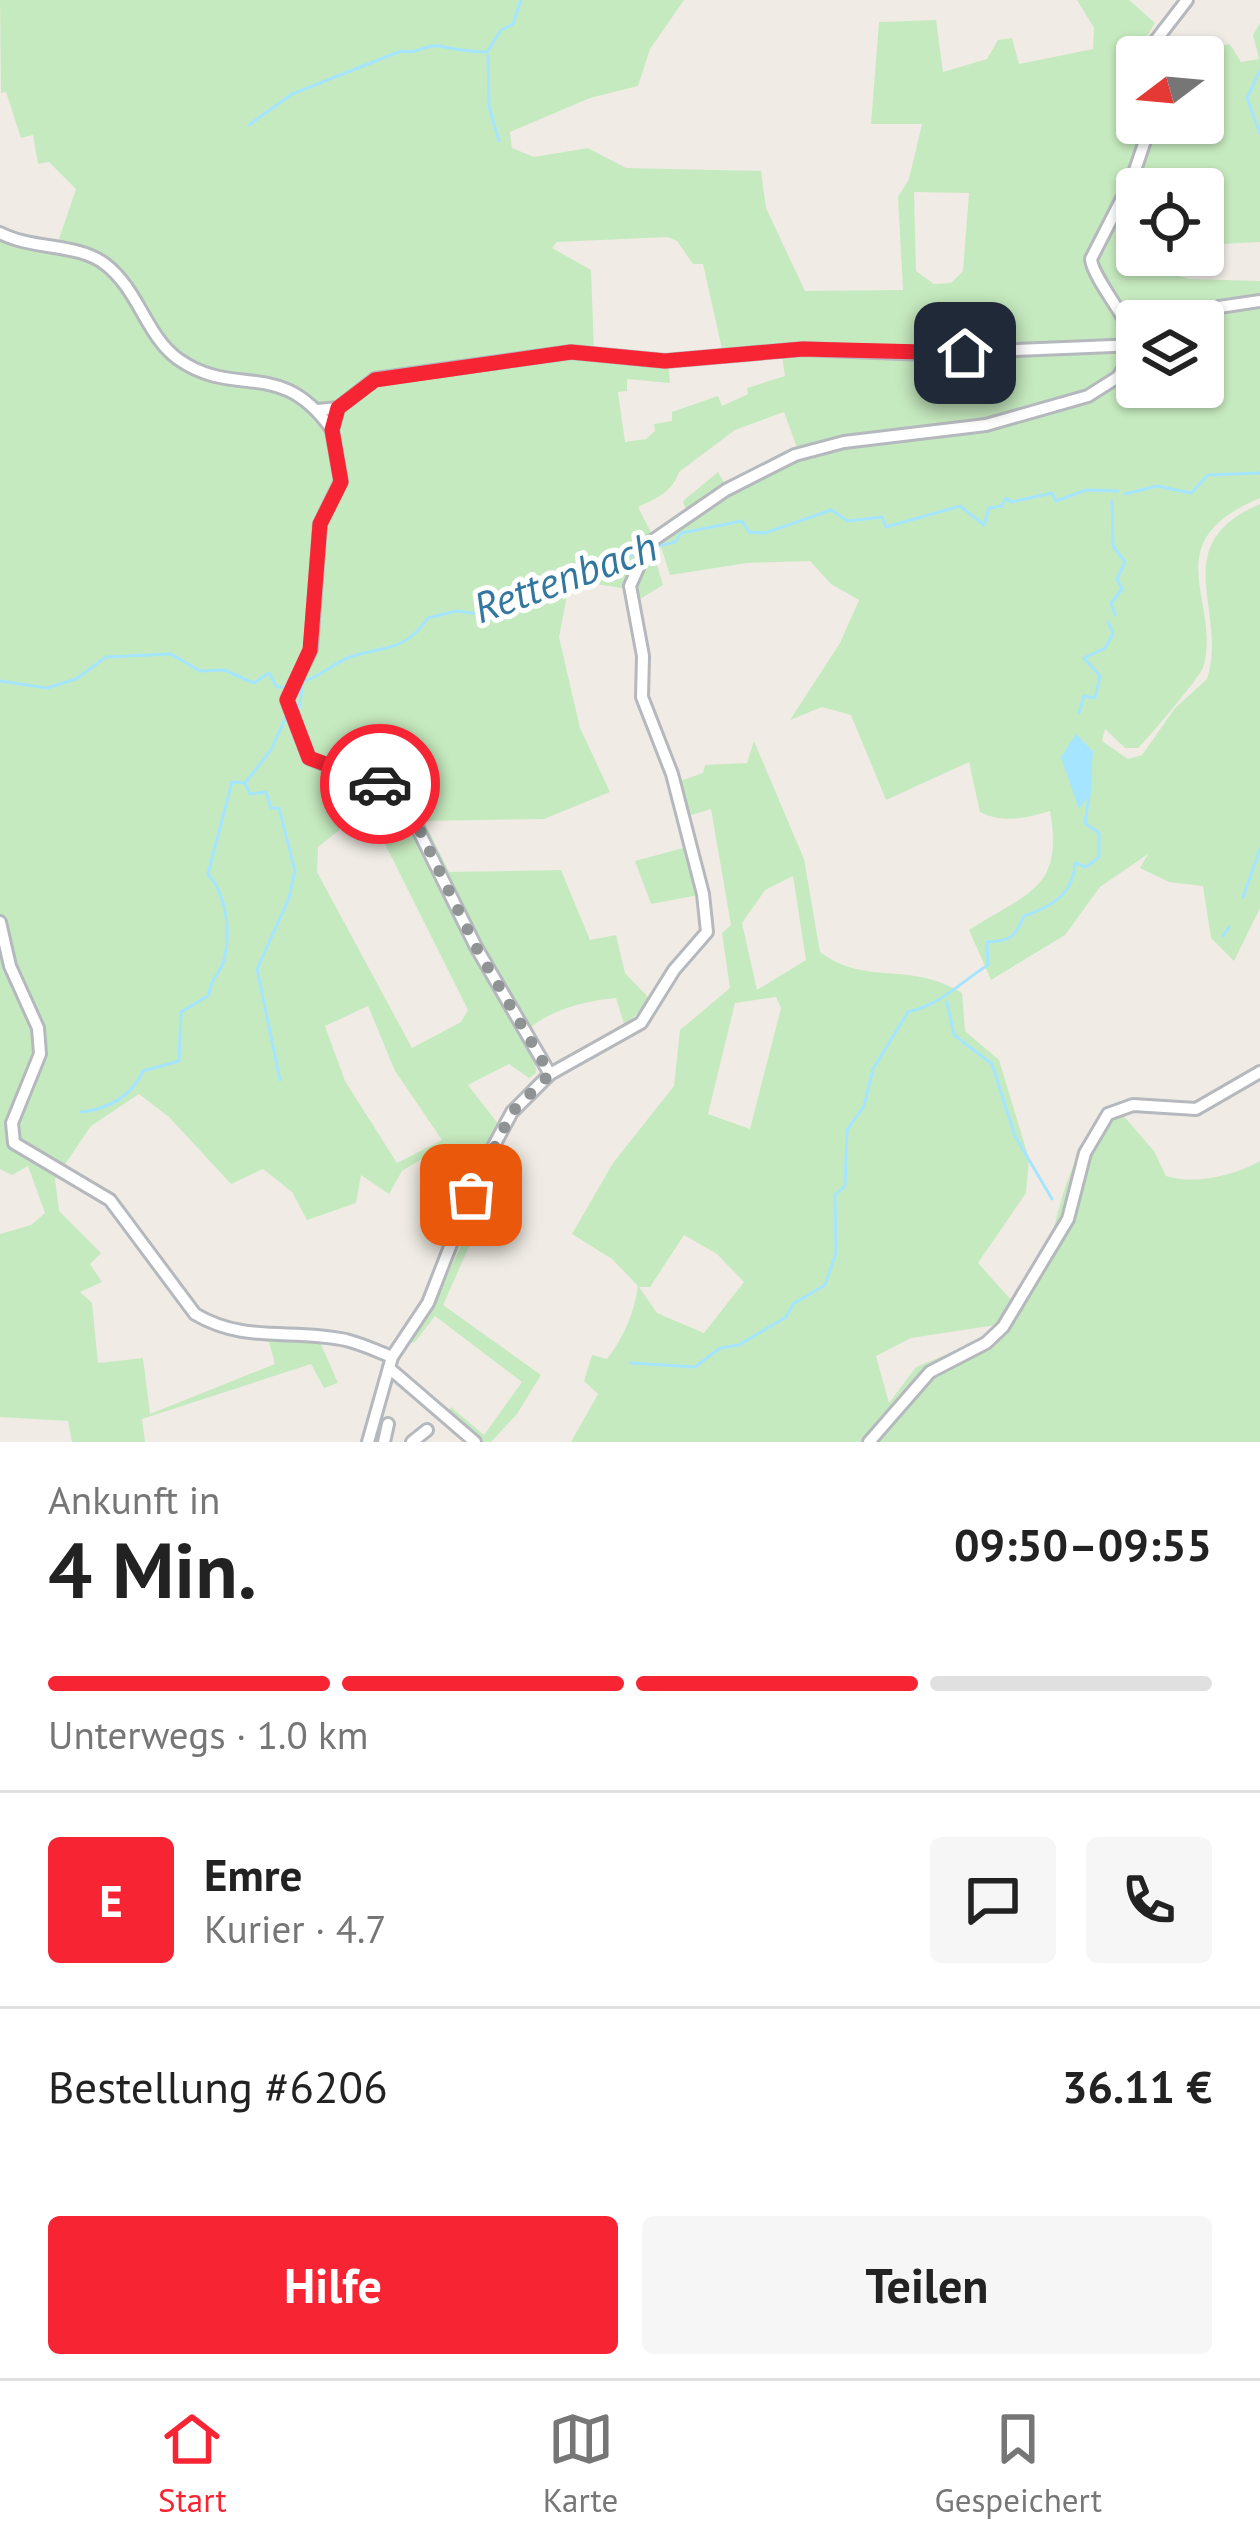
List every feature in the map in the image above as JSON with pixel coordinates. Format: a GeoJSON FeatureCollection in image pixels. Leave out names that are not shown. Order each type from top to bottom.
{"type":"FeatureCollection","features":[{"type":"Feature","properties":{"kind":"street"},"geometry":{"type":"LineString","coordinates":[[1159,36],[1187,0]]}},
{"type":"Feature","properties":{"kind":"street"},"geometry":{"type":"LineString","coordinates":[[1116,302],[1095,277],[1090,259],[1132,179],[1144,144]]}},
{"type":"Feature","properties":{"kind":"street"},"geometry":{"type":"LineString","coordinates":[[0,233],[30,245],[96,258],[129,287],[177,358],[218,374],[288,386],[318,410],[332,430]]}},
{"type":"Feature","properties":{"kind":"street"},"geometry":{"type":"LineString","coordinates":[[1224,306],[1260,301]]}},
{"type":"Feature","properties":{"kind":"street"},"geometry":{"type":"LineString","coordinates":[[318,410],[338,408],[375,380],[571,352],[665,361],[790,349],[923,354],[1116,346]]}},
{"type":"Feature","properties":{"kind":"street"},"geometry":{"type":"LineString","coordinates":[[368,1442],[391,1362],[442,1273],[499,1133],[523,1098],[550,1074],[641,1023],[674,970],[707,932],[703,894],[672,774],[642,697],[643,656],[630,586],[646,548],[726,490],[795,455],[844,442],[986,425],[1088,396],[1116,378]]}},
{"type":"Feature","properties":{"kind":"street"},"geometry":{"type":"LineString","coordinates":[[338,408],[332,430],[341,482],[320,524],[313,568],[314,634],[290,691],[288,710],[309,758],[385,785],[407,804],[476,947],[550,1074]]}},
{"type":"Feature","properties":{"kind":"street"},"geometry":{"type":"LineString","coordinates":[[0,922],[39,1041],[34,1079],[12,1124],[14,1143],[110,1200],[195,1314],[258,1336],[346,1340],[391,1362],[475,1442]]}},
{"type":"Feature","properties":{"kind":"street"},"geometry":{"type":"LineString","coordinates":[[869,1442],[930,1372],[968,1354],[1003,1327],[1068,1219],[1085,1154],[1108,1114],[1133,1105],[1196,1109],[1260,1072]]}},
{"type":"Feature","properties":{"kind":"street"},"geometry":{"type":"LineString","coordinates":[[384,1442],[388,1424]]}},
{"type":"Feature","properties":{"kind":"street"},"geometry":{"type":"LineString","coordinates":[[412,1442],[427,1430]]}},
{"type":"Feature","properties":{"kind":"green space"},"geometry":{"type":"Polygon","coordinates":[[[0,0],[684,0],[650,49],[638,86],[590,98],[510,132],[512,148],[534,157],[588,148],[626,168],[761,171],[766,208],[805,291],[903,290],[898,197],[909,179],[922,124],[871,124],[879,22],[936,20],[943,72],[987,59],[998,40],[1012,38],[1019,64],[1093,49],[1094,28],[1077,0],[1129,0],[1155,23],[1147,36],[1116,36],[1116,144],[1224,144],[1224,45],[1230,44],[1241,62],[1259,59],[1253,35],[1260,23],[1260,242],[1224,244],[1224,168],[1116,168],[1116,276],[1260,281],[1260,498],[1227,515],[1208,534],[1200,554],[1198,575],[1207,643],[1203,668],[1138,748],[1125,748],[1105,729],[1102,741],[1128,759],[1142,755],[1175,708],[1207,679],[1212,654],[1207,559],[1214,539],[1231,521],[1260,504],[1260,908],[1234,961],[1211,938],[1203,886],[1169,882],[1140,868],[1148,854],[1100,887],[1065,935],[991,980],[969,930],[1024,896],[1046,873],[1052,857],[1050,811],[1006,819],[980,812],[969,762],[886,800],[851,715],[822,707],[790,720],[840,643],[859,600],[831,584],[810,561],[747,563],[670,575],[659,541],[689,520],[683,501],[718,472],[731,494],[800,456],[784,412],[735,430],[679,472],[663,494],[638,507],[653,536],[639,543],[652,548],[663,585],[640,599],[628,589],[570,580],[559,637],[580,728],[610,792],[544,819],[424,821],[449,872],[561,870],[590,940],[616,935],[625,973],[650,999],[625,1027],[616,998],[552,1014],[521,1036],[535,1058],[536,1073],[529,1078],[509,1064],[468,1085],[499,1125],[477,1167],[443,1146],[402,1171],[389,1194],[361,1175],[356,1203],[307,1220],[292,1192],[263,1169],[231,1184],[169,1117],[139,1094],[91,1126],[55,1179],[59,1211],[101,1253],[90,1264],[102,1282],[80,1292],[92,1303],[98,1363],[143,1358],[150,1414],[275,1364],[269,1342],[248,1339],[264,1330],[316,1333],[338,1383],[324,1388],[311,1364],[142,1419],[145,1442],[72,1442],[68,1421],[0,1417],[0,1234],[31,1225],[45,1213],[28,1166],[12,1175],[0,1169],[0,238],[54,254],[76,189],[49,162],[38,164],[33,135],[21,138],[6,92],[1,93],[0,0]],[[914,192],[916,271],[934,284],[951,283],[963,271],[969,193],[914,192]],[[667,237],[557,242],[552,248],[591,270],[594,351],[668,358],[670,383],[627,379],[627,391],[618,392],[625,442],[646,439],[655,431],[654,424],[672,421],[672,412],[718,396],[722,406],[748,394],[747,388],[785,376],[780,344],[722,349],[703,264],[693,264],[677,241],[667,237]],[[367,808],[318,847],[317,872],[412,1048],[461,1022],[468,1010],[367,808]],[[368,1006],[325,1026],[345,1081],[397,1163],[442,1140],[395,1071],[368,1006]]]}},
{"type":"Feature","properties":{"kind":"green space"},"geometry":{"type":"Polygon","coordinates":[[[754,741],[804,859],[820,952],[854,969],[924,978],[962,993],[965,1031],[999,1060],[1029,1159],[1026,1193],[978,1263],[1013,1302],[996,1325],[911,1338],[876,1356],[889,1403],[916,1367],[955,1351],[986,1346],[1008,1326],[1057,1243],[1052,1237],[1056,1219],[1081,1149],[1115,1106],[1154,1151],[1166,1176],[1214,1178],[1260,1161],[1260,1442],[571,1442],[598,1394],[584,1381],[592,1355],[607,1359],[613,1351],[638,1286],[612,1259],[572,1234],[613,1163],[674,1086],[680,1030],[730,988],[722,933],[731,925],[711,809],[688,816],[680,781],[703,773],[705,765],[747,763],[754,741]],[[793,876],[765,890],[742,923],[757,990],[806,960],[793,876]],[[776,997],[735,1003],[708,1114],[750,1129],[781,1008],[776,997]],[[684,1235],[650,1287],[639,1287],[657,1313],[704,1333],[744,1282],[717,1254],[684,1235]]]}},
{"type":"Feature","properties":{"kind":"green space"},"geometry":{"type":"Polygon","coordinates":[[[687,847],[699,895],[651,904],[635,861],[687,847]]]}},
{"type":"Feature","properties":{"kind":"green space"},"geometry":{"type":"Polygon","coordinates":[[[466,1235],[472,1240],[443,1305],[541,1375],[517,1414],[491,1442],[473,1442],[445,1415],[451,1407],[484,1435],[522,1382],[435,1316],[415,1342],[395,1346],[441,1288],[466,1235]]]}},
{"type":"Feature","properties":{"kind":"water"},"geometry":{"type":"Polygon","coordinates":[[[1076,734],[1093,751],[1090,795],[1079,809],[1061,757],[1076,734]]]}},
{"type":"Feature","properties":{"kind":"waterway"},"geometry":{"type":"LineString","coordinates":[[249,125],[292,94],[401,51],[434,46],[487,52],[501,30],[513,24],[521,0]]}},
{"type":"Feature","properties":{"kind":"waterway"},"geometry":{"type":"LineString","coordinates":[[488,56],[489,107],[499,141]]}},
{"type":"Feature","properties":{"kind":"waterway"},"geometry":{"type":"LineString","coordinates":[[1260,71],[1247,98],[1260,133]]}},
{"type":"Feature","properties":{"kind":"waterway","name":"Rettenbach"},"geometry":{"type":"LineString","coordinates":[[1125,494],[1157,486],[1191,493],[1208,475],[1260,473]]}},
{"type":"Feature","properties":{"kind":"waterway","name":"Rettenbach"},"geometry":{"type":"LineString","coordinates":[[654,547],[675,542],[681,533],[742,521],[749,532],[765,533],[831,510],[848,521],[882,517],[886,527],[960,506],[984,525],[989,508],[1002,506],[1006,498],[1011,502],[1052,493],[1056,501],[1086,490],[1118,491]]}},
{"type":"Feature","properties":{"kind":"waterway"},"geometry":{"type":"LineString","coordinates":[[1112,501],[1113,546],[1125,562],[1117,579],[1122,589],[1111,603],[1115,615]]}},
{"type":"Feature","properties":{"kind":"waterway","name":"Rettenbach"},"geometry":{"type":"LineString","coordinates":[[301,682],[346,659],[403,642],[428,618],[456,611],[479,614],[493,598],[514,597],[546,576],[613,565],[639,551]]}},
{"type":"Feature","properties":{"kind":"waterway"},"geometry":{"type":"LineString","coordinates":[[1079,713],[1084,696],[1095,698],[1100,676],[1084,658],[1105,648],[1113,634],[1108,622]]}},
{"type":"Feature","properties":{"kind":"waterway","name":"Rettenbach"},"geometry":{"type":"LineString","coordinates":[[0,681],[47,688],[76,679],[106,657],[171,654],[200,671],[224,670],[254,683],[269,673],[277,687],[286,687]]}},
{"type":"Feature","properties":{"kind":"waterway"},"geometry":{"type":"LineString","coordinates":[[294,711],[299,709],[303,682]]}},
{"type":"Feature","properties":{"kind":"waterway"},"geometry":{"type":"LineString","coordinates":[[81,1112],[118,1100],[143,1071],[179,1061],[181,1012],[209,995],[226,949],[223,903],[208,874],[232,782],[245,783],[271,750],[286,717]]}},
{"type":"Feature","properties":{"kind":"waterway"},"geometry":{"type":"LineString","coordinates":[[245,783],[250,794],[266,792],[271,808],[279,808],[295,871],[289,898],[257,969],[280,1080]]}},
{"type":"Feature","properties":{"kind":"waterway"},"geometry":{"type":"LineString","coordinates":[[631,1363],[695,1367],[720,1348],[739,1345],[786,1317],[793,1304],[825,1285],[836,1253],[835,1195],[845,1186],[847,1130],[864,1106],[873,1069],[908,1012],[941,998],[988,965],[987,942],[1011,937],[1024,916],[1066,891],[1075,863],[1086,867],[1099,857],[1099,833],[1085,823],[1091,783]]}},
{"type":"Feature","properties":{"kind":"waterway"},"geometry":{"type":"LineString","coordinates":[[1243,897],[1260,849]]}},
{"type":"Feature","properties":{"kind":"waterway"},"geometry":{"type":"LineString","coordinates":[[1223,936],[1229,927]]}},
{"type":"Feature","properties":{"kind":"waterway"},"geometry":{"type":"LineString","coordinates":[[947,1002],[954,1035],[992,1064],[1015,1136],[1052,1199]]}},
{"type":"Feature","properties":{"kind":"way so far"},"geometry":{"type":"LineString","coordinates":[[380,784],[401,795],[407,804],[476,947],[550,1074],[512,1112],[471,1195]]}},
{"type":"Feature","properties":{"kind":"route"},"geometry":{"type":"LineString","coordinates":[[380,784],[309,758],[300,745],[287,700],[310,650],[320,524],[339,495],[341,466],[332,430],[338,408],[353,392],[375,380],[571,352],[665,361],[803,349],[965,353]]}}]}
